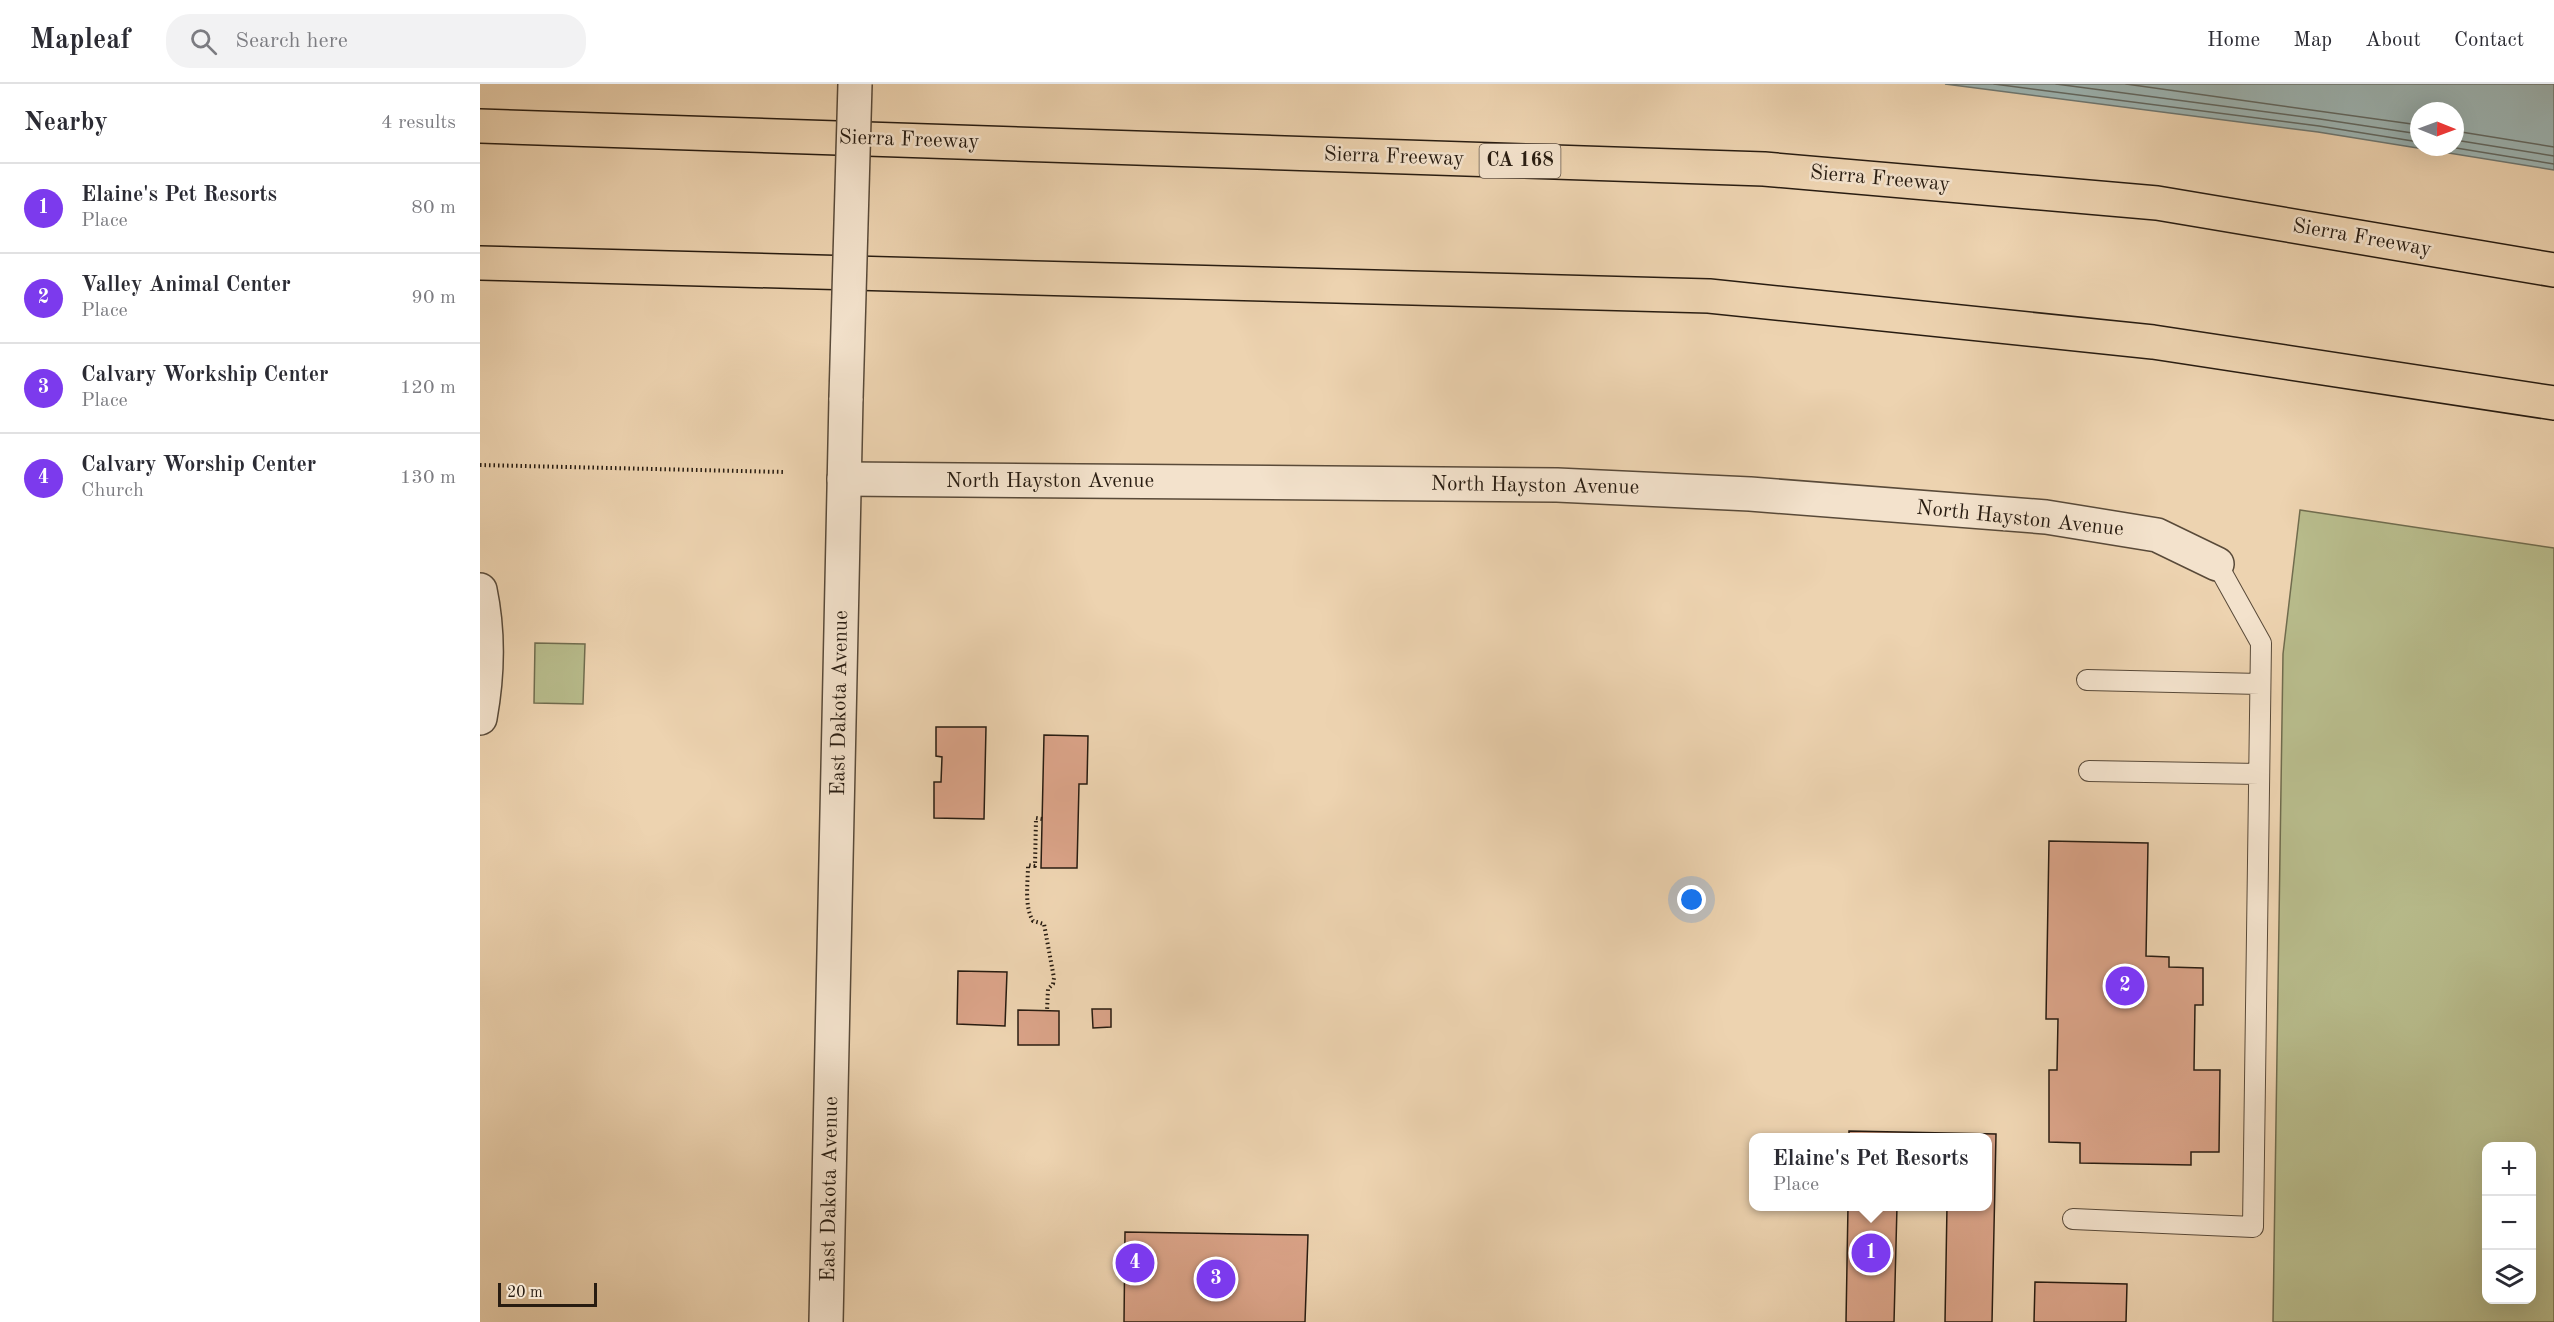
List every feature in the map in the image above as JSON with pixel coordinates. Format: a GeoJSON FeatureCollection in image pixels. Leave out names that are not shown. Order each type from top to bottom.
{"type":"FeatureCollection","features":[{"type":"Feature","properties":{"kind":"highway","name":"Sierra Freeway"},"geometry":{"type":"LineString","coordinates":[[480,126],[1764,169],[2157,203],[2554,270]]}},
{"type":"Feature","properties":{"kind":"highway"},"geometry":{"type":"LineString","coordinates":[[480,263],[1709,296],[2153,342],[2554,402]]}},
{"type":"Feature","properties":{"kind":"street","name":"East Dakota Avenue"},"geometry":{"type":"LineString","coordinates":[[826,1322],[855,84]]}},
{"type":"Feature","properties":{"kind":"street","name":"North Hayston Avenue"},"geometry":{"type":"LineString","coordinates":[[844,479],[1557,485],[1750,494],[2046,517],[2157,535],[2217,564]]}},
{"type":"Feature","properties":{"kind":"street"},"geometry":{"type":"LineString","coordinates":[[480,590],[485,615],[488,674],[480,718]]}},
{"type":"Feature","properties":{"kind":"lane"},"geometry":{"type":"LineString","coordinates":[[2073,1219],[2253,1227],[2261,643],[2217,564]]}},
{"type":"Feature","properties":{"kind":"lane"},"geometry":{"type":"LineString","coordinates":[[2087,680],[2260,684]]}},
{"type":"Feature","properties":{"kind":"lane"},"geometry":{"type":"LineString","coordinates":[[2089,771],[2259,774]]}},
{"type":"Feature","properties":{"kind":"path"},"geometry":{"type":"LineString","coordinates":[[480,465],[784,472]]}},
{"type":"Feature","properties":{"kind":"path"},"geometry":{"type":"LineString","coordinates":[[1042,819],[1036,818],[1035,866],[1028,865],[1028,909],[1033,921],[1044,924],[1053,978],[1053,984],[1048,988],[1047,1011]]}},
{"type":"Feature","properties":{"kind":"green space"},"geometry":{"type":"Polygon","coordinates":[[[2300,510],[2554,548],[2554,1322],[2273,1322],[2283,654],[2300,510]]]}},
{"type":"Feature","properties":{"kind":"green space"},"geometry":{"type":"Polygon","coordinates":[[[535,643],[585,644],[583,704],[534,703],[535,643]]]}},
{"type":"Feature","properties":{"kind":"water"},"geometry":{"type":"Polygon","coordinates":[[[1945,84],[2554,84],[2554,170],[2464,156],[2464,102],[2410,102],[2410,147],[2318,132],[1945,84]]]}},
{"type":"Feature","properties":{"kind":"building"},"geometry":{"type":"Polygon","coordinates":[[[936,727],[986,727],[984,819],[934,818],[934,782],[941,782],[942,757],[936,756],[936,727]]]}},
{"type":"Feature","properties":{"kind":"building"},"geometry":{"type":"Polygon","coordinates":[[[1044,735],[1088,736],[1087,784],[1079,784],[1077,868],[1041,868],[1044,735]]]}},
{"type":"Feature","properties":{"kind":"building"},"geometry":{"type":"Polygon","coordinates":[[[2049,841],[2148,843],[2146,956],[2169,957],[2169,967],[2203,968],[2203,1005],[2195,1005],[2194,1070],[2220,1070],[2219,1152],[2191,1152],[2191,1165],[2080,1163],[2080,1143],[2049,1142],[2049,1070],[2057,1070],[2058,1019],[2046,1019],[2049,841]]]}},
{"type":"Feature","properties":{"kind":"building"},"geometry":{"type":"Polygon","coordinates":[[[958,971],[1007,972],[1005,1026],[957,1024],[958,971]]]}},
{"type":"Feature","properties":{"kind":"building"},"geometry":{"type":"Polygon","coordinates":[[[1092,1009],[1111,1009],[1111,1027],[1093,1028],[1092,1009]]]}},
{"type":"Feature","properties":{"kind":"building"},"geometry":{"type":"Polygon","coordinates":[[[1018,1010],[1059,1011],[1059,1045],[1018,1045],[1018,1010]]]}},
{"type":"Feature","properties":{"kind":"building"},"geometry":{"type":"Polygon","coordinates":[[[1849,1131],[1947,1133],[1849,1133],[1849,1131]]]}},
{"type":"Feature","properties":{"kind":"building"},"geometry":{"type":"Polygon","coordinates":[[[1992,1134],[1996,1134],[1992,1322],[1945,1322],[1947,1211],[1992,1211],[1992,1134]]]}},
{"type":"Feature","properties":{"kind":"building"},"geometry":{"type":"Polygon","coordinates":[[[1848,1211],[1897,1211],[1894,1322],[1846,1322],[1848,1211]]]}},
{"type":"Feature","properties":{"kind":"building"},"geometry":{"type":"Polygon","coordinates":[[[1125,1232],[1308,1235],[1305,1322],[1124,1322],[1125,1232]]]}},
{"type":"Feature","properties":{"kind":"building"},"geometry":{"type":"Polygon","coordinates":[[[2035,1282],[2127,1284],[2126,1322],[2034,1322],[2035,1282]]]}},
{"type":"Feature","properties":{"kind":"place","name":"Valley Animal Center"},"geometry":{"type":"Point","coordinates":[2125,986]}},
{"type":"Feature","properties":{"kind":"place","name":"Elaine's Pet Resorts"},"geometry":{"type":"Point","coordinates":[1871,1253]}},
{"type":"Feature","properties":{"kind":"place","name":"Calvary Worship Center"},"geometry":{"type":"Point","coordinates":[1135,1263]}},
{"type":"Feature","properties":{"kind":"place","name":"Calvary Workship Center"},"geometry":{"type":"Point","coordinates":[1216,1279]}}]}
